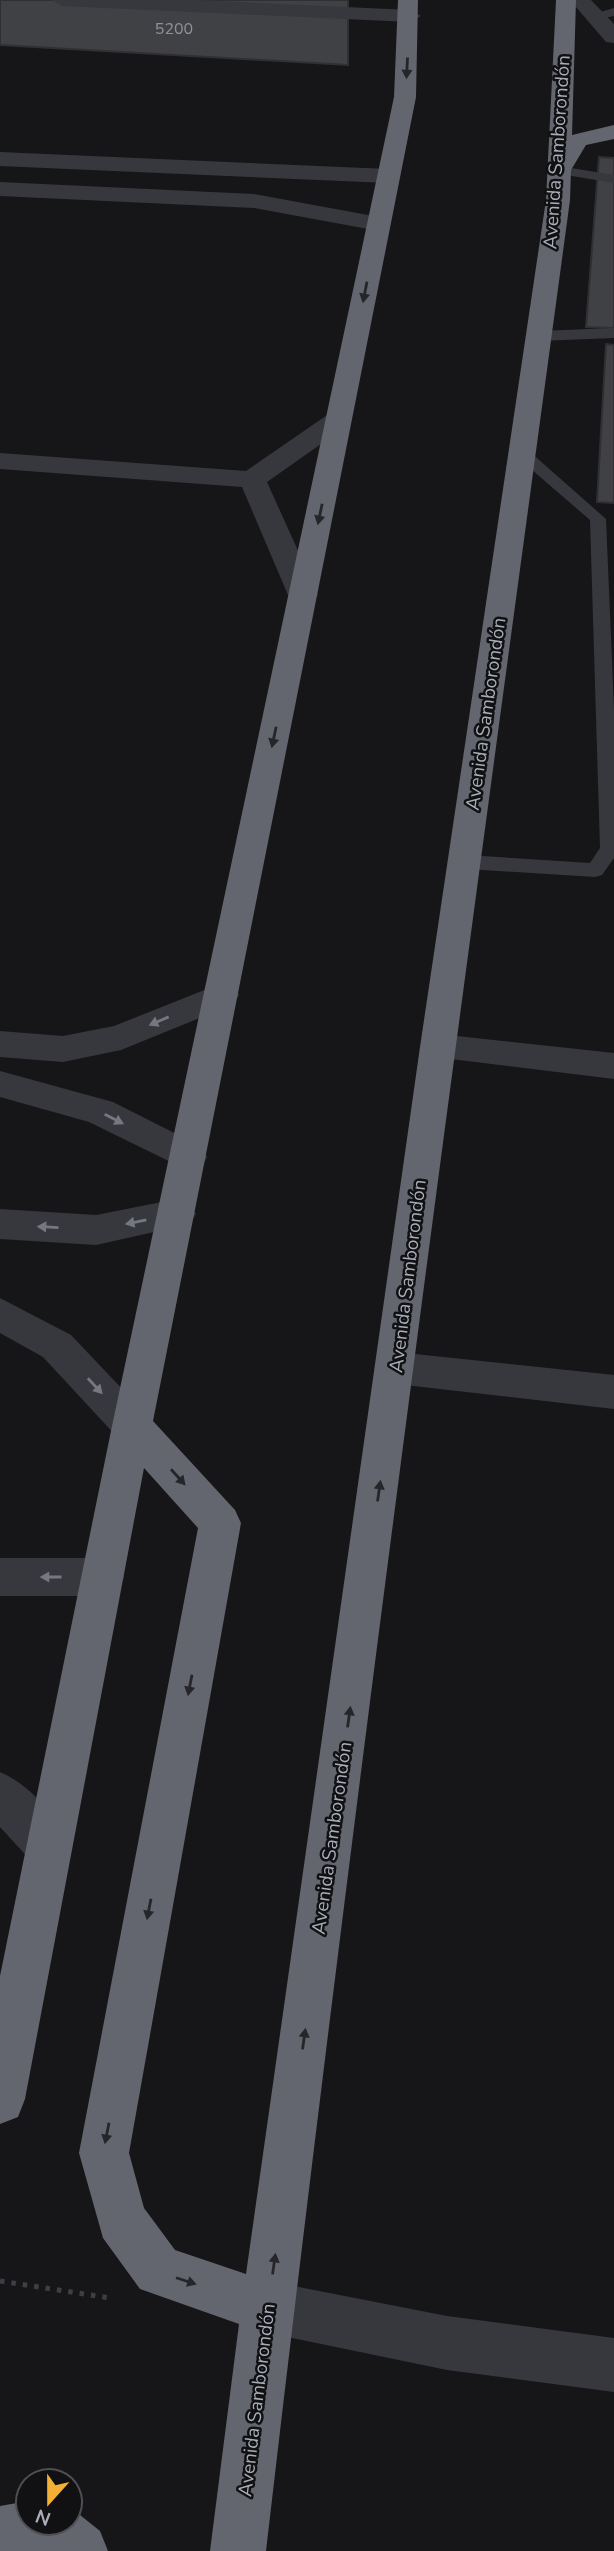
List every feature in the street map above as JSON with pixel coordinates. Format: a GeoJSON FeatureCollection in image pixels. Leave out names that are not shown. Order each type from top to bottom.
{"type":"FeatureCollection","features":[{"type":"Feature","properties":{"kind":"highway","name":"Avenida Samborondón"},"geometry":{"type":"LineString","coordinates":[[238,2551],[268,2307],[438,1047],[523,454],[559,170],[586,6]]}},
{"type":"Feature","properties":{"kind":"highway"},"geometry":{"type":"LineString","coordinates":[[0,2099],[132,1426],[405,97],[409,8]]}},
{"type":"Feature","properties":{"kind":"highway"},"geometry":{"type":"LineString","coordinates":[[559,170],[578,140],[614,132]]}},
{"type":"Feature","properties":{"kind":"highway"},"geometry":{"type":"LineString","coordinates":[[132,1426],[220,1523],[104,2152],[121,2220],[158,2271],[268,2307]]}},
{"type":"Feature","properties":{"kind":"highway"},"geometry":{"type":"LineString","coordinates":[[0,2534],[49,2526],[80,2551]]}},
{"type":"Feature","properties":{"kind":"street"},"geometry":{"type":"LineString","coordinates":[[62,0],[409,8]]}},
{"type":"Feature","properties":{"kind":"street"},"geometry":{"type":"LineString","coordinates":[[586,6],[614,37]]}},
{"type":"Feature","properties":{"kind":"street"},"geometry":{"type":"LineString","coordinates":[[0,159],[388,176]]}},
{"type":"Feature","properties":{"kind":"street"},"geometry":{"type":"LineString","coordinates":[[333,214],[335,173]]}},
{"type":"Feature","properties":{"kind":"street"},"geometry":{"type":"LineString","coordinates":[[0,189],[254,201],[379,224]]}},
{"type":"Feature","properties":{"kind":"street"},"geometry":{"type":"LineString","coordinates":[[0,461],[252,480],[339,419]]}},
{"type":"Feature","properties":{"kind":"street"},"geometry":{"type":"LineString","coordinates":[[252,480],[303,595]]}},
{"type":"Feature","properties":{"kind":"street"},"geometry":{"type":"LineString","coordinates":[[0,1044],[62,1049],[121,1037],[222,995]]}},
{"type":"Feature","properties":{"kind":"street"},"geometry":{"type":"LineString","coordinates":[[438,1047],[614,1066]]}},
{"type":"Feature","properties":{"kind":"street"},"geometry":{"type":"LineString","coordinates":[[0,1084],[100,1112],[189,1157]]}},
{"type":"Feature","properties":{"kind":"street"},"geometry":{"type":"LineString","coordinates":[[0,1224],[96,1230],[177,1214]]}},
{"type":"Feature","properties":{"kind":"street"},"geometry":{"type":"LineString","coordinates":[[0,1314],[57,1346],[132,1426]]}},
{"type":"Feature","properties":{"kind":"street"},"geometry":{"type":"LineString","coordinates":[[396,1368],[614,1392]]}},
{"type":"Feature","properties":{"kind":"street"},"geometry":{"type":"LineString","coordinates":[[0,1577],[103,1577]]}},
{"type":"Feature","properties":{"kind":"street"},"geometry":{"type":"LineString","coordinates":[[0,1794],[49,1847]]}},
{"type":"Feature","properties":{"kind":"street"},"geometry":{"type":"LineString","coordinates":[[268,2307],[447,2343],[614,2365]]}},
{"type":"Feature","properties":{"kind":"lane"},"geometry":{"type":"LineString","coordinates":[[559,170],[614,179]]}},
{"type":"Feature","properties":{"kind":"lane"},"geometry":{"type":"LineString","coordinates":[[539,336],[614,333]]}},
{"type":"Feature","properties":{"kind":"lane"},"geometry":{"type":"LineString","coordinates":[[466,863],[595,870],[610,849],[598,519],[523,454]]}},
{"type":"Feature","properties":{"kind":"building"},"geometry":{"type":"Polygon","coordinates":[[[0,0],[348,0],[348,65],[0,45],[0,0]]]}},
{"type":"Feature","properties":{"kind":"building"},"geometry":{"type":"Polygon","coordinates":[[[599,157],[614,158],[614,328],[586,327],[599,157]]]}},
{"type":"Feature","properties":{"kind":"building"},"geometry":{"type":"Polygon","coordinates":[[[606,344],[614,345],[614,503],[597,502],[606,344]]]}}]}
